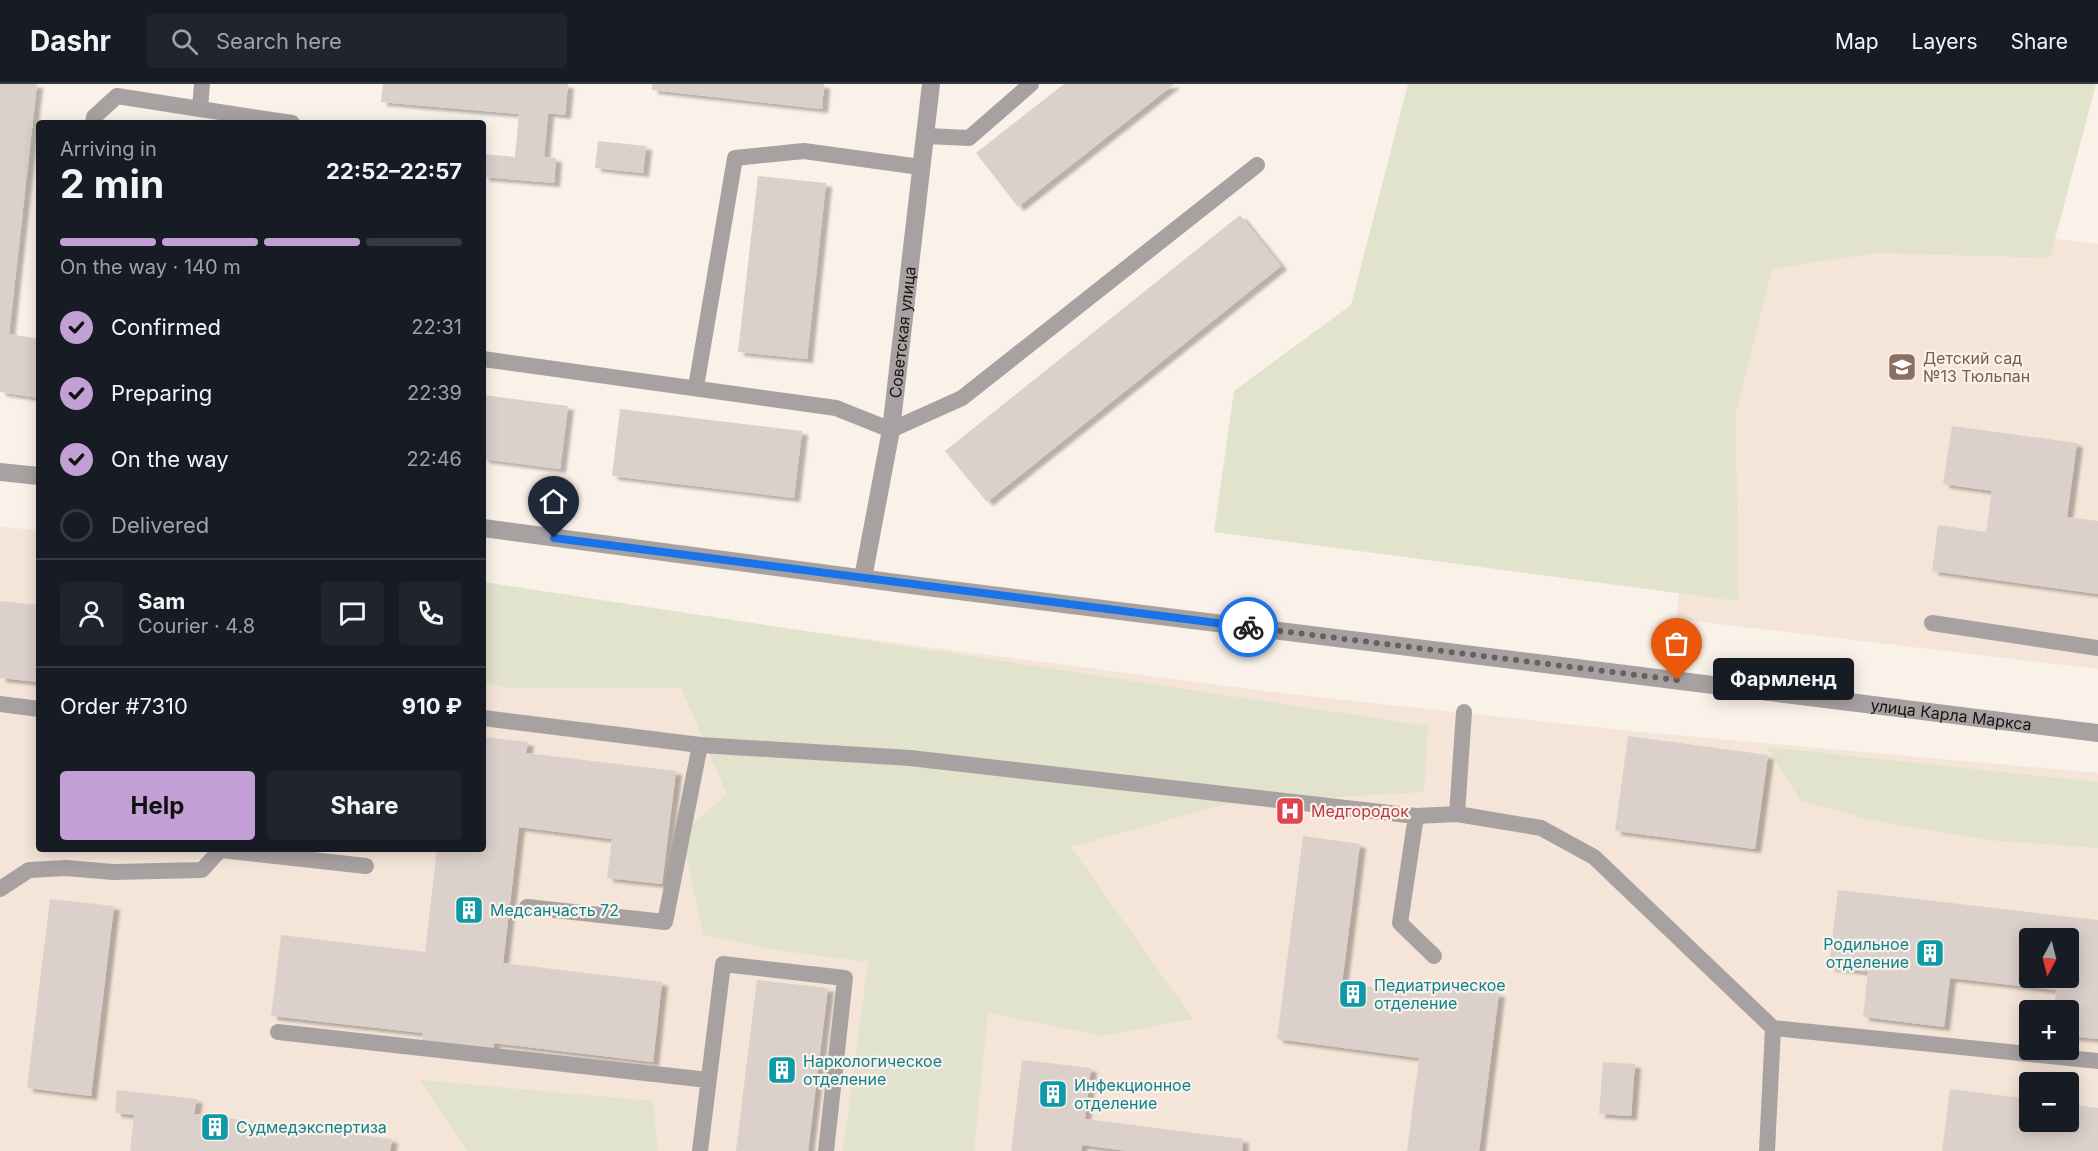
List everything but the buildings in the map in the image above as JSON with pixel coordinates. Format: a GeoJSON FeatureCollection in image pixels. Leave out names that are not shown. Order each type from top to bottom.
{"type":"FeatureCollection","features":[{"type":"Feature","properties":{"kind":"street","name":"Советская улица"},"geometry":{"type":"LineString","coordinates":[[863,579],[891,430],[931,84]]}},
{"type":"Feature","properties":{"kind":"street"},"geometry":{"type":"LineString","coordinates":[[0,472],[36,476]]}},
{"type":"Feature","properties":{"kind":"street","name":"улица Карла Маркса"},"geometry":{"type":"LineString","coordinates":[[486,528],[863,579],[2098,733]]}},
{"type":"Feature","properties":{"kind":"lane"},"geometry":{"type":"LineString","coordinates":[[200,110],[202,84]]}},
{"type":"Feature","properties":{"kind":"lane"},"geometry":{"type":"LineString","coordinates":[[926,136],[969,138],[1030,84]]}},
{"type":"Feature","properties":{"kind":"lane"},"geometry":{"type":"LineString","coordinates":[[94,120],[117,96],[271,120]]}},
{"type":"Feature","properties":{"kind":"lane"},"geometry":{"type":"LineString","coordinates":[[696,387],[735,158],[804,151],[920,167]]}},
{"type":"Feature","properties":{"kind":"lane"},"geometry":{"type":"LineString","coordinates":[[486,359],[836,408],[891,430],[962,398],[1257,165]]}},
{"type":"Feature","properties":{"kind":"lane"},"geometry":{"type":"LineString","coordinates":[[1932,623],[2098,648]]}},
{"type":"Feature","properties":{"kind":"lane"},"geometry":{"type":"LineString","coordinates":[[0,704],[36,709]]}},
{"type":"Feature","properties":{"kind":"lane"},"geometry":{"type":"LineString","coordinates":[[1457,814],[1464,712]]}},
{"type":"Feature","properties":{"kind":"lane"},"geometry":{"type":"LineString","coordinates":[[486,718],[700,745],[910,758],[1416,816],[1457,814],[1541,828],[1594,857],[1773,1028],[2098,1061]]}},
{"type":"Feature","properties":{"kind":"lane"},"geometry":{"type":"LineString","coordinates":[[527,907],[664,922],[700,745]]}},
{"type":"Feature","properties":{"kind":"lane"},"geometry":{"type":"LineString","coordinates":[[1416,816],[1400,923],[1434,956]]}},
{"type":"Feature","properties":{"kind":"lane"},"geometry":{"type":"LineString","coordinates":[[0,889],[29,870],[66,868],[113,872],[202,870],[218,852]]}},
{"type":"Feature","properties":{"kind":"lane"},"geometry":{"type":"LineString","coordinates":[[247,852],[366,866]]}},
{"type":"Feature","properties":{"kind":"lane"},"geometry":{"type":"LineString","coordinates":[[700,1151],[723,964],[845,978],[826,1151]]}},
{"type":"Feature","properties":{"kind":"lane"},"geometry":{"type":"LineString","coordinates":[[1767,1151],[1773,1028]]}},
{"type":"Feature","properties":{"kind":"lane"},"geometry":{"type":"LineString","coordinates":[[278,1032],[708,1080]]}},
{"type":"Feature","properties":{"kind":"shaded area","name":"Детский сад №13 Тюльпан"},"geometry":{"type":"Polygon","coordinates":[[[1849,215],[2098,244],[2098,669],[1676,619],[1720,262],[1849,215]]]}},
{"type":"Feature","properties":{"kind":"shaded area","name":"Медгородок"},"geometry":{"type":"Polygon","coordinates":[[[0,526],[36,531],[36,852],[486,852],[486,589],[1288,694],[1641,732],[2098,773],[2098,1151],[0,1151],[0,526]]]}},
{"type":"Feature","properties":{"kind":"green space"},"geometry":{"type":"Polygon","coordinates":[[[1408,84],[2096,84],[2050,258],[1877,253],[1772,269],[1736,414],[1738,601],[1214,532],[1234,391],[1351,305],[1408,84]]]}},
{"type":"Feature","properties":{"kind":"green space"},"geometry":{"type":"Polygon","coordinates":[[[486,582],[1428,726],[1424,792],[1226,804],[1071,847],[1193,1019],[1103,1036],[988,1013],[974,1151],[843,1151],[868,962],[782,951],[703,935],[682,834],[727,794],[681,688],[510,688],[486,684],[486,582]]]}},
{"type":"Feature","properties":{"kind":"green space"},"geometry":{"type":"Polygon","coordinates":[[[1767,747],[2098,782],[2098,848],[1986,840],[1866,819],[1800,800],[1767,747]]]}},
{"type":"Feature","properties":{"kind":"green space"},"geometry":{"type":"Polygon","coordinates":[[[420,1080],[653,1101],[658,1151],[467,1151],[420,1080]]]}},
{"type":"Feature","properties":{"kind":"way so far"},"geometry":{"type":"LineString","coordinates":[[1248,627],[1677,680]]}},
{"type":"Feature","properties":{"kind":"place","name":"Детский сад №13 Тюльпан"},"geometry":{"type":"Point","coordinates":[1902,367]}},
{"type":"Feature","properties":{"kind":"place","name":"Фармленд"},"geometry":{"type":"Point","coordinates":[1677,680]}},
{"type":"Feature","properties":{"kind":"place","name":"Медгородок"},"geometry":{"type":"Point","coordinates":[1290,811]}},
{"type":"Feature","properties":{"kind":"place","name":"Медсанчасть 72"},"geometry":{"type":"Point","coordinates":[469,910]}},
{"type":"Feature","properties":{"kind":"place","name":"Родильное отделение"},"geometry":{"type":"Point","coordinates":[1930,953]}},
{"type":"Feature","properties":{"kind":"place","name":"Педиатрическое отделение"},"geometry":{"type":"Point","coordinates":[1353,994]}},
{"type":"Feature","properties":{"kind":"place","name":"Наркологическое отделение"},"geometry":{"type":"Point","coordinates":[782,1070]}},
{"type":"Feature","properties":{"kind":"place","name":"Инфекционное отделение"},"geometry":{"type":"Point","coordinates":[1053,1094]}},
{"type":"Feature","properties":{"kind":"place","name":"Судмедэкспертиза"},"geometry":{"type":"Point","coordinates":[215,1127]}},
{"type":"Feature","properties":{"kind":"route"},"geometry":{"type":"LineString","coordinates":[[554,538],[1248,627]]}}]}
